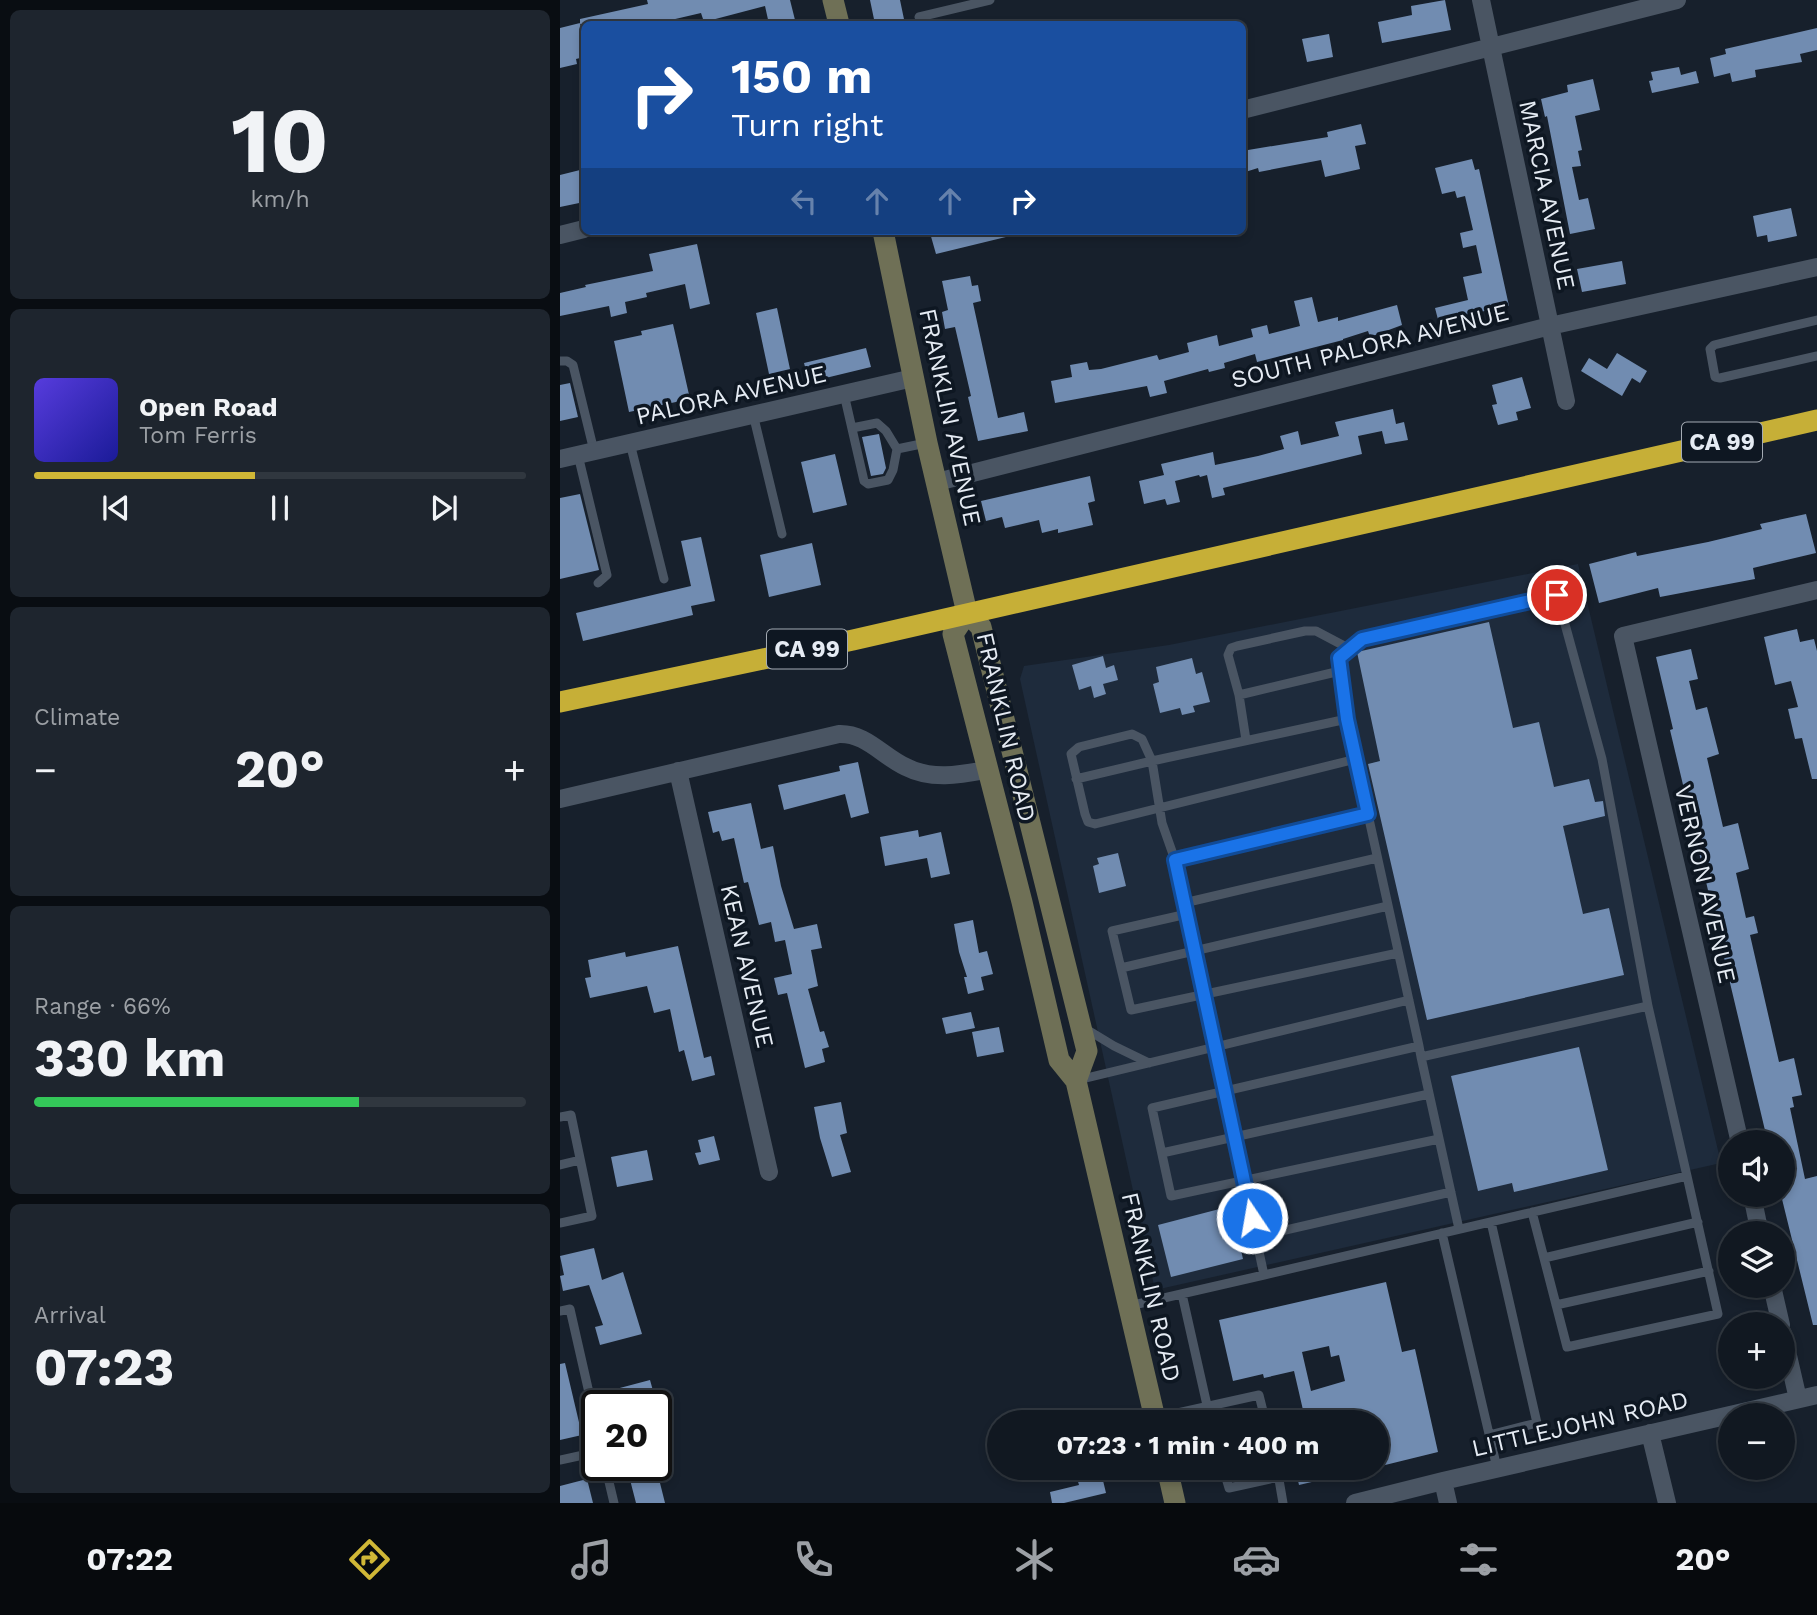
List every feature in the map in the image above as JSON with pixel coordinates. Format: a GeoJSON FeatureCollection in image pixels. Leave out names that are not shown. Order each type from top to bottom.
{"type":"FeatureCollection","features":[{"type":"Feature","properties":{"kind":"highway","name":"CA 99"},"geometry":{"type":"LineString","coordinates":[[560,702],[967,613],[1817,420]]}},
{"type":"Feature","properties":{"kind":"main road"},"geometry":{"type":"LineString","coordinates":[[834,0],[838,21]]}},
{"type":"Feature","properties":{"kind":"main road","name":"FRANKLIN AVENUE"},"geometry":{"type":"LineString","coordinates":[[884,235],[927,443],[967,613]]}},
{"type":"Feature","properties":{"kind":"main road","name":"FRANKLIN ROAD"},"geometry":{"type":"LineString","coordinates":[[1076,1081],[1087,1051],[1081,1025],[981,627],[967,613],[953,634],[1028,925],[1059,1060],[1076,1081],[1153,1410]]}},
{"type":"Feature","properties":{"kind":"main road"},"geometry":{"type":"LineString","coordinates":[[1170,1480],[1175,1503]]}},
{"type":"Feature","properties":{"kind":"street","name":"MARCIA AVENUE"},"geometry":{"type":"LineString","coordinates":[[1481,0],[1566,401]]}},
{"type":"Feature","properties":{"kind":"street"},"geometry":{"type":"LineString","coordinates":[[1246,109],[1677,0]]}},
{"type":"Feature","properties":{"kind":"street"},"geometry":{"type":"LineString","coordinates":[[560,235],[581,230]]}},
{"type":"Feature","properties":{"kind":"street","name":"SOUTH PALORA AVENUE"},"geometry":{"type":"LineString","coordinates":[[937,482],[1550,326],[1817,267]]}},
{"type":"Feature","properties":{"kind":"street","name":"PALORA AVENUE"},"geometry":{"type":"LineString","coordinates":[[560,459],[913,378]]}},
{"type":"Feature","properties":{"kind":"street","name":"VERNON AVENUE"},"geometry":{"type":"LineString","coordinates":[[1737,1130],[1623,636],[1817,590]]}},
{"type":"Feature","properties":{"kind":"street"},"geometry":{"type":"LineString","coordinates":[[560,799],[819,737],[850,734],[862,738],[906,768],[924,773],[954,775],[986,770]]}},
{"type":"Feature","properties":{"kind":"street","name":"KEAN AVENUE"},"geometry":{"type":"LineString","coordinates":[[678,771],[769,1172]]}},
{"type":"Feature","properties":{"kind":"street"},"geometry":{"type":"LineString","coordinates":[[1795,1386],[1798,1399]]}},
{"type":"Feature","properties":{"kind":"street","name":"LITTLEJOHN ROAD"},"geometry":{"type":"LineString","coordinates":[[1355,1503],[1817,1395]]}},
{"type":"Feature","properties":{"kind":"street"},"geometry":{"type":"LineString","coordinates":[[1650,1433],[1667,1503]]}},
{"type":"Feature","properties":{"kind":"street"},"geometry":{"type":"LineString","coordinates":[[1443,1481],[1448,1503]]}},
{"type":"Feature","properties":{"kind":"lane"},"geometry":{"type":"LineString","coordinates":[[919,17],[990,0]]}},
{"type":"Feature","properties":{"kind":"lane"},"geometry":{"type":"LineString","coordinates":[[1817,320],[1714,345],[1710,349],[1715,377],[1720,378],[1817,356]]}},
{"type":"Feature","properties":{"kind":"lane"},"geometry":{"type":"LineString","coordinates":[[560,361],[567,361],[573,366],[607,575],[598,583]]}},
{"type":"Feature","properties":{"kind":"lane"},"geometry":{"type":"LineString","coordinates":[[844,394],[864,481],[868,484],[888,480],[897,449],[886,431],[877,423],[852,428]]}},
{"type":"Feature","properties":{"kind":"lane"},"geometry":{"type":"LineString","coordinates":[[754,414],[782,534]]}},
{"type":"Feature","properties":{"kind":"lane"},"geometry":{"type":"LineString","coordinates":[[630,443],[664,579]]}},
{"type":"Feature","properties":{"kind":"lane"},"geometry":{"type":"LineString","coordinates":[[897,449],[927,443]]}},
{"type":"Feature","properties":{"kind":"lane"},"geometry":{"type":"LineString","coordinates":[[1459,1229],[1347,719],[1339,658],[1362,639],[1557,595],[1602,759],[1648,1006],[1718,1314],[1567,1347],[1532,1212]]}},
{"type":"Feature","properties":{"kind":"lane"},"geometry":{"type":"LineString","coordinates":[[1246,740],[1228,655],[1231,649],[1305,631],[1316,631],[1349,649]]}},
{"type":"Feature","properties":{"kind":"lane"},"geometry":{"type":"LineString","coordinates":[[1238,695],[1340,671]]}},
{"type":"Feature","properties":{"kind":"lane"},"geometry":{"type":"LineString","coordinates":[[1076,779],[1347,719]]}},
{"type":"Feature","properties":{"kind":"lane"},"geometry":{"type":"LineString","coordinates":[[1264,1275],[1175,860],[1162,823],[1159,806],[1152,761],[1142,738],[1132,734],[1079,747],[1071,754],[1088,822],[1095,824],[1159,806],[1356,760]]}},
{"type":"Feature","properties":{"kind":"lane"},"geometry":{"type":"LineString","coordinates":[[1175,860],[1368,814]]}},
{"type":"Feature","properties":{"kind":"lane"},"geometry":{"type":"LineString","coordinates":[[1184,903],[1377,858]]}},
{"type":"Feature","properties":{"kind":"lane"},"geometry":{"type":"LineString","coordinates":[[1121,968],[1388,906]]}},
{"type":"Feature","properties":{"kind":"lane"},"geometry":{"type":"LineString","coordinates":[[1187,914],[1112,932],[1131,1010],[1398,953]]}},
{"type":"Feature","properties":{"kind":"lane"},"geometry":{"type":"LineString","coordinates":[[1076,1081],[1409,1000]]}},
{"type":"Feature","properties":{"kind":"lane"},"geometry":{"type":"LineString","coordinates":[[1421,1057],[1648,1006]]}},
{"type":"Feature","properties":{"kind":"lane"},"geometry":{"type":"LineString","coordinates":[[1081,1025],[1114,1046],[1149,1063]]}},
{"type":"Feature","properties":{"kind":"lane"},"geometry":{"type":"LineString","coordinates":[[1419,1046],[1152,1108],[1171,1196],[1439,1139]]}},
{"type":"Feature","properties":{"kind":"lane"},"geometry":{"type":"LineString","coordinates":[[1162,1153],[1429,1094]]}},
{"type":"Feature","properties":{"kind":"lane"},"geometry":{"type":"LineString","coordinates":[[560,1117],[571,1115],[592,1216],[560,1223]]}},
{"type":"Feature","properties":{"kind":"lane"},"geometry":{"type":"LineString","coordinates":[[560,1165],[580,1160]]}},
{"type":"Feature","properties":{"kind":"lane"},"geometry":{"type":"LineString","coordinates":[[1129,1306],[1687,1176]]}},
{"type":"Feature","properties":{"kind":"lane"},"geometry":{"type":"LineString","coordinates":[[1255,1237],[1451,1192]]}},
{"type":"Feature","properties":{"kind":"lane"},"geometry":{"type":"LineString","coordinates":[[1489,1435],[1536,1423],[1491,1222]]}},
{"type":"Feature","properties":{"kind":"lane"},"geometry":{"type":"LineString","coordinates":[[1544,1258],[1698,1222]]}},
{"type":"Feature","properties":{"kind":"lane"},"geometry":{"type":"LineString","coordinates":[[1442,1233],[1497,1468]]}},
{"type":"Feature","properties":{"kind":"lane"},"geometry":{"type":"LineString","coordinates":[[1556,1305],[1709,1271]]}},
{"type":"Feature","properties":{"kind":"lane"},"geometry":{"type":"LineString","coordinates":[[1182,1294],[1208,1410]]}},
{"type":"Feature","properties":{"kind":"lane"},"geometry":{"type":"LineString","coordinates":[[560,1311],[570,1309],[588,1390]]}},
{"type":"Feature","properties":{"kind":"lane"},"geometry":{"type":"LineString","coordinates":[[1193,1410],[1259,1395],[1263,1410]]}},
{"type":"Feature","properties":{"kind":"lane"},"geometry":{"type":"LineString","coordinates":[[560,1460],[581,1455]]}},
{"type":"Feature","properties":{"kind":"lane"},"geometry":{"type":"LineString","coordinates":[[1227,1480],[1229,1488],[1255,1480]]}},
{"type":"Feature","properties":{"kind":"lane"},"geometry":{"type":"LineString","coordinates":[[1279,1480],[1283,1503]]}},
{"type":"Feature","properties":{"kind":"lane"},"geometry":{"type":"LineString","coordinates":[[609,1481],[614,1503]]}},
{"type":"Feature","properties":{"kind":"shaded area"},"geometry":{"type":"Polygon","coordinates":[[[1578,564],[1718,1150],[1718,1164],[1155,1290],[1020,679],[1024,666],[1169,645],[1578,564]]]}},
{"type":"Feature","properties":{"kind":"building"},"geometry":{"type":"Polygon","coordinates":[[[647,0],[790,0],[795,21],[768,21],[765,6],[708,21],[704,21],[701,13],[671,21],[581,21],[580,24],[580,19],[648,4],[647,0]]]}},
{"type":"Feature","properties":{"kind":"building"},"geometry":{"type":"Polygon","coordinates":[[[870,0],[900,0],[904,21],[874,21],[870,0]]]}},
{"type":"Feature","properties":{"kind":"building"},"geometry":{"type":"Polygon","coordinates":[[[1445,0],[1451,30],[1382,43],[1378,22],[1412,15],[1411,6],[1445,0]]]}},
{"type":"Feature","properties":{"kind":"building"},"geometry":{"type":"Polygon","coordinates":[[[580,23],[581,58],[576,59],[577,64],[560,68],[560,28],[580,23]]]}},
{"type":"Feature","properties":{"kind":"building"},"geometry":{"type":"Polygon","coordinates":[[[1817,28],[1817,50],[1800,54],[1802,62],[1755,70],[1756,77],[1732,82],[1730,73],[1714,77],[1710,58],[1726,54],[1725,49],[1817,28]]]}},
{"type":"Feature","properties":{"kind":"building"},"geometry":{"type":"Polygon","coordinates":[[[1329,34],[1333,57],[1307,62],[1302,39],[1329,34]]]}},
{"type":"Feature","properties":{"kind":"building"},"geometry":{"type":"Polygon","coordinates":[[[1679,67],[1681,75],[1696,71],[1699,83],[1652,93],[1649,81],[1653,80],[1651,72],[1679,67]]]}},
{"type":"Feature","properties":{"kind":"building"},"geometry":{"type":"Polygon","coordinates":[[[1593,79],[1600,110],[1575,116],[1582,150],[1578,151],[1581,166],[1572,167],[1579,200],[1588,198],[1595,229],[1570,234],[1547,116],[1545,117],[1541,99],[1568,92],[1567,85],[1593,79]]]}},
{"type":"Feature","properties":{"kind":"building"},"geometry":{"type":"Polygon","coordinates":[[[1361,124],[1366,144],[1355,146],[1360,169],[1325,177],[1321,160],[1259,172],[1258,168],[1246,172],[1246,150],[1328,137],[1327,132],[1361,124]]]}},
{"type":"Feature","properties":{"kind":"building"},"geometry":{"type":"Polygon","coordinates":[[[1472,159],[1475,170],[1479,169],[1509,306],[1475,313],[1478,323],[1441,331],[1435,308],[1468,300],[1463,277],[1482,273],[1476,245],[1463,248],[1460,233],[1473,230],[1465,196],[1457,198],[1455,191],[1442,194],[1435,168],[1472,159]]]}},
{"type":"Feature","properties":{"kind":"building"},"geometry":{"type":"Polygon","coordinates":[[[581,170],[581,203],[560,207],[560,175],[581,170]]]}},
{"type":"Feature","properties":{"kind":"building"},"geometry":{"type":"Polygon","coordinates":[[[1791,208],[1797,236],[1768,242],[1767,235],[1757,237],[1753,216],[1791,208]]]}},
{"type":"Feature","properties":{"kind":"building"},"geometry":{"type":"Polygon","coordinates":[[[931,235],[1010,235],[1010,236],[936,254],[931,235]]]}},
{"type":"Feature","properties":{"kind":"building"},"geometry":{"type":"Polygon","coordinates":[[[697,244],[710,304],[690,309],[685,284],[646,293],[647,297],[625,302],[627,313],[611,317],[609,306],[560,316],[560,293],[653,271],[649,254],[697,244]]]}},
{"type":"Feature","properties":{"kind":"building"},"geometry":{"type":"Polygon","coordinates":[[[1622,261],[1626,284],[1582,292],[1577,269],[1622,261]]]}},
{"type":"Feature","properties":{"kind":"building"},"geometry":{"type":"Polygon","coordinates":[[[970,276],[972,286],[978,285],[981,301],[973,303],[998,418],[1024,412],[1028,431],[978,441],[955,327],[945,329],[942,312],[948,310],[942,281],[970,276]]]}},
{"type":"Feature","properties":{"kind":"building"},"geometry":{"type":"Polygon","coordinates":[[[1312,297],[1318,322],[1338,317],[1338,321],[1397,305],[1402,325],[1370,337],[1368,331],[1257,362],[1255,354],[1224,363],[1225,368],[1209,372],[1208,369],[1164,381],[1167,393],[1150,397],[1147,386],[1055,403],[1051,381],[1072,377],[1070,365],[1087,362],[1089,370],[1157,355],[1159,360],[1189,352],[1187,343],[1217,335],[1219,346],[1253,337],[1251,329],[1267,325],[1269,334],[1300,326],[1294,301],[1312,297]]]}},
{"type":"Feature","properties":{"kind":"building"},"geometry":{"type":"Polygon","coordinates":[[[777,308],[790,369],[769,374],[756,313],[777,308]]]}},
{"type":"Feature","properties":{"kind":"building"},"geometry":{"type":"Polygon","coordinates":[[[673,324],[690,399],[629,412],[614,341],[642,335],[641,331],[673,324]]]}},
{"type":"Feature","properties":{"kind":"building"},"geometry":{"type":"Polygon","coordinates":[[[866,348],[871,367],[809,382],[804,363],[866,348]]]}},
{"type":"Feature","properties":{"kind":"building"},"geometry":{"type":"Polygon","coordinates":[[[1617,353],[1647,371],[1640,383],[1632,378],[1622,396],[1581,371],[1589,358],[1607,369],[1617,353]]]}},
{"type":"Feature","properties":{"kind":"building"},"geometry":{"type":"Polygon","coordinates":[[[1522,377],[1531,408],[1516,412],[1518,420],[1498,425],[1492,405],[1497,404],[1492,385],[1522,377]]]}},
{"type":"Feature","properties":{"kind":"building"},"geometry":{"type":"Polygon","coordinates":[[[570,383],[578,417],[560,421],[560,385],[570,383]]]}},
{"type":"Feature","properties":{"kind":"building"},"geometry":{"type":"Polygon","coordinates":[[[1393,409],[1396,424],[1404,422],[1408,440],[1385,444],[1382,431],[1358,436],[1362,454],[1223,488],[1225,495],[1212,498],[1207,475],[1199,475],[1175,481],[1180,502],[1167,505],[1165,499],[1144,504],[1139,481],[1164,475],[1161,464],[1213,452],[1215,465],[1258,456],[1284,449],[1280,436],[1298,431],[1301,445],[1339,436],[1335,422],[1393,409]]]}},
{"type":"Feature","properties":{"kind":"building"},"geometry":{"type":"Polygon","coordinates":[[[879,434],[886,468],[883,474],[871,476],[862,437],[879,434]]]}},
{"type":"Feature","properties":{"kind":"building"},"geometry":{"type":"Polygon","coordinates":[[[835,454],[847,505],[813,513],[801,462],[835,454]]]}},
{"type":"Feature","properties":{"kind":"building"},"geometry":{"type":"Polygon","coordinates":[[[1090,476],[1095,501],[1088,503],[1093,525],[1058,533],[1058,529],[1042,533],[1039,520],[1005,528],[1002,517],[986,521],[981,501],[1090,476]]]}},
{"type":"Feature","properties":{"kind":"building"},"geometry":{"type":"Polygon","coordinates":[[[580,494],[599,570],[560,579],[560,498],[580,494]]]}},
{"type":"Feature","properties":{"kind":"building"},"geometry":{"type":"Polygon","coordinates":[[[1806,514],[1816,553],[1753,568],[1755,579],[1660,597],[1658,588],[1599,603],[1589,564],[1636,552],[1637,556],[1708,542],[1762,529],[1760,524],[1806,514]]]}},
{"type":"Feature","properties":{"kind":"building"},"geometry":{"type":"Polygon","coordinates":[[[701,537],[715,601],[691,606],[693,615],[583,641],[576,613],[691,586],[681,541],[701,537]]]}},
{"type":"Feature","properties":{"kind":"building"},"geometry":{"type":"Polygon","coordinates":[[[812,543],[821,585],[769,597],[760,555],[812,543]]]}},
{"type":"Feature","properties":{"kind":"building"},"geometry":{"type":"Polygon","coordinates":[[[1489,622],[1513,728],[1539,722],[1554,787],[1589,779],[1595,802],[1603,801],[1605,816],[1563,826],[1583,914],[1609,908],[1624,975],[1427,1020],[1368,764],[1380,761],[1357,652],[1489,622]]]}},
{"type":"Feature","properties":{"kind":"building"},"geometry":{"type":"Polygon","coordinates":[[[1797,629],[1800,642],[1814,639],[1817,651],[1817,779],[1812,779],[1802,738],[1795,739],[1788,709],[1798,707],[1791,681],[1775,685],[1764,637],[1797,629]]]}},
{"type":"Feature","properties":{"kind":"building"},"geometry":{"type":"Polygon","coordinates":[[[1691,649],[1698,679],[1689,681],[1696,710],[1707,707],[1719,754],[1707,758],[1723,827],[1738,823],[1749,869],[1736,873],[1746,918],[1754,916],[1758,933],[1750,935],[1779,1062],[1794,1058],[1802,1095],[1792,1097],[1794,1107],[1790,1108],[1795,1130],[1765,1130],[1670,730],[1673,729],[1656,657],[1691,649]]]}},
{"type":"Feature","properties":{"kind":"building"},"geometry":{"type":"Polygon","coordinates":[[[1103,656],[1106,668],[1114,665],[1118,680],[1103,684],[1106,694],[1094,698],[1091,686],[1079,690],[1072,665],[1103,656]]]}},
{"type":"Feature","properties":{"kind":"building"},"geometry":{"type":"Polygon","coordinates":[[[1192,658],[1196,674],[1202,672],[1210,702],[1193,706],[1195,712],[1182,715],[1180,708],[1160,713],[1153,684],[1159,682],[1156,667],[1192,658]]]}},
{"type":"Feature","properties":{"kind":"building"},"geometry":{"type":"Polygon","coordinates":[[[858,762],[869,813],[851,818],[845,794],[784,810],[778,785],[840,771],[839,766],[858,762]]]}},
{"type":"Feature","properties":{"kind":"building"},"geometry":{"type":"Polygon","coordinates":[[[751,803],[761,849],[773,846],[794,929],[817,924],[822,948],[811,950],[818,986],[808,989],[820,1032],[824,1031],[829,1047],[822,1049],[825,1062],[805,1068],[787,993],[778,995],[774,978],[792,974],[785,940],[775,942],[771,922],[759,925],[748,882],[744,883],[734,838],[722,841],[719,831],[713,833],[708,812],[751,803]]]}},
{"type":"Feature","properties":{"kind":"building"},"geometry":{"type":"Polygon","coordinates":[[[918,830],[919,837],[941,832],[950,874],[931,878],[927,858],[885,866],[880,837],[918,830]]]}},
{"type":"Feature","properties":{"kind":"building"},"geometry":{"type":"Polygon","coordinates":[[[1118,853],[1126,886],[1099,893],[1093,866],[1099,864],[1097,858],[1118,853]]]}},
{"type":"Feature","properties":{"kind":"building"},"geometry":{"type":"Polygon","coordinates":[[[973,920],[979,953],[987,951],[993,974],[981,977],[984,990],[968,994],[964,977],[967,977],[954,924],[973,920]]]}},
{"type":"Feature","properties":{"kind":"building"},"geometry":{"type":"Polygon","coordinates":[[[678,946],[704,1058],[711,1056],[715,1075],[692,1081],[684,1050],[679,1052],[670,1009],[654,1013],[647,986],[590,998],[585,978],[591,977],[588,960],[625,952],[626,957],[678,946]]]}},
{"type":"Feature","properties":{"kind":"building"},"geometry":{"type":"Polygon","coordinates":[[[971,1012],[975,1028],[946,1034],[942,1018],[971,1012]]]}},
{"type":"Feature","properties":{"kind":"building"},"geometry":{"type":"Polygon","coordinates":[[[999,1027],[1004,1052],[977,1057],[972,1032],[999,1027]]]}},
{"type":"Feature","properties":{"kind":"building"},"geometry":{"type":"Polygon","coordinates":[[[1579,1047],[1608,1170],[1514,1192],[1512,1183],[1478,1191],[1451,1076],[1579,1047]]]}},
{"type":"Feature","properties":{"kind":"building"},"geometry":{"type":"Polygon","coordinates":[[[841,1102],[847,1133],[840,1135],[851,1172],[832,1177],[814,1107],[841,1102]]]}},
{"type":"Feature","properties":{"kind":"building"},"geometry":{"type":"Polygon","coordinates":[[[1795,1132],[1805,1179],[1817,1176],[1817,1325],[1813,1325],[1795,1252],[1795,1221],[1787,1221],[1784,1207],[1795,1207],[1795,1132]]]}},
{"type":"Feature","properties":{"kind":"building"},"geometry":{"type":"Polygon","coordinates":[[[714,1136],[720,1160],[699,1165],[695,1153],[701,1152],[698,1140],[714,1136]]]}},
{"type":"Feature","properties":{"kind":"building"},"geometry":{"type":"Polygon","coordinates":[[[647,1150],[653,1180],[617,1187],[611,1157],[647,1150]]]}},
{"type":"Feature","properties":{"kind":"building"},"geometry":{"type":"Polygon","coordinates":[[[1231,1206],[1243,1259],[1171,1277],[1158,1225],[1231,1206]]]}},
{"type":"Feature","properties":{"kind":"building"},"geometry":{"type":"Polygon","coordinates":[[[594,1248],[602,1280],[623,1272],[642,1334],[600,1345],[595,1327],[603,1325],[589,1285],[563,1291],[560,1276],[564,1275],[560,1256],[594,1248]]]}},
{"type":"Feature","properties":{"kind":"building"},"geometry":{"type":"Polygon","coordinates":[[[1386,1282],[1402,1352],[1415,1349],[1438,1452],[1389,1464],[1389,1410],[1303,1410],[1294,1371],[1233,1381],[1219,1320],[1386,1282]],[[1329,1346],[1302,1352],[1311,1391],[1345,1381],[1339,1355],[1331,1357],[1329,1346]]]}},
{"type":"Feature","properties":{"kind":"building"},"geometry":{"type":"Polygon","coordinates":[[[565,1363],[581,1435],[560,1440],[560,1364],[565,1363]]]}},
{"type":"Feature","properties":{"kind":"building"},"geometry":{"type":"Polygon","coordinates":[[[650,1380],[653,1390],[616,1390],[650,1380]]]}},
{"type":"Feature","properties":{"kind":"building"},"geometry":{"type":"Polygon","coordinates":[[[1078,1480],[1103,1480],[1106,1493],[1064,1503],[1052,1503],[1050,1492],[1079,1485],[1078,1480]]]}},
{"type":"Feature","properties":{"kind":"building"},"geometry":{"type":"Polygon","coordinates":[[[1298,1480],[1320,1480],[1299,1485],[1298,1480]]]}},
{"type":"Feature","properties":{"kind":"building"},"geometry":{"type":"Polygon","coordinates":[[[588,1481],[593,1503],[560,1503],[560,1486],[588,1481]]]}},
{"type":"Feature","properties":{"kind":"building"},"geometry":{"type":"Polygon","coordinates":[[[630,1481],[660,1481],[665,1503],[636,1503],[630,1481]]]}},
{"type":"Feature","properties":{"kind":"route"},"geometry":{"type":"LineString","coordinates":[[1252,1218],[1175,860],[1368,814],[1347,719],[1339,658],[1362,639],[1557,595]]}}]}
